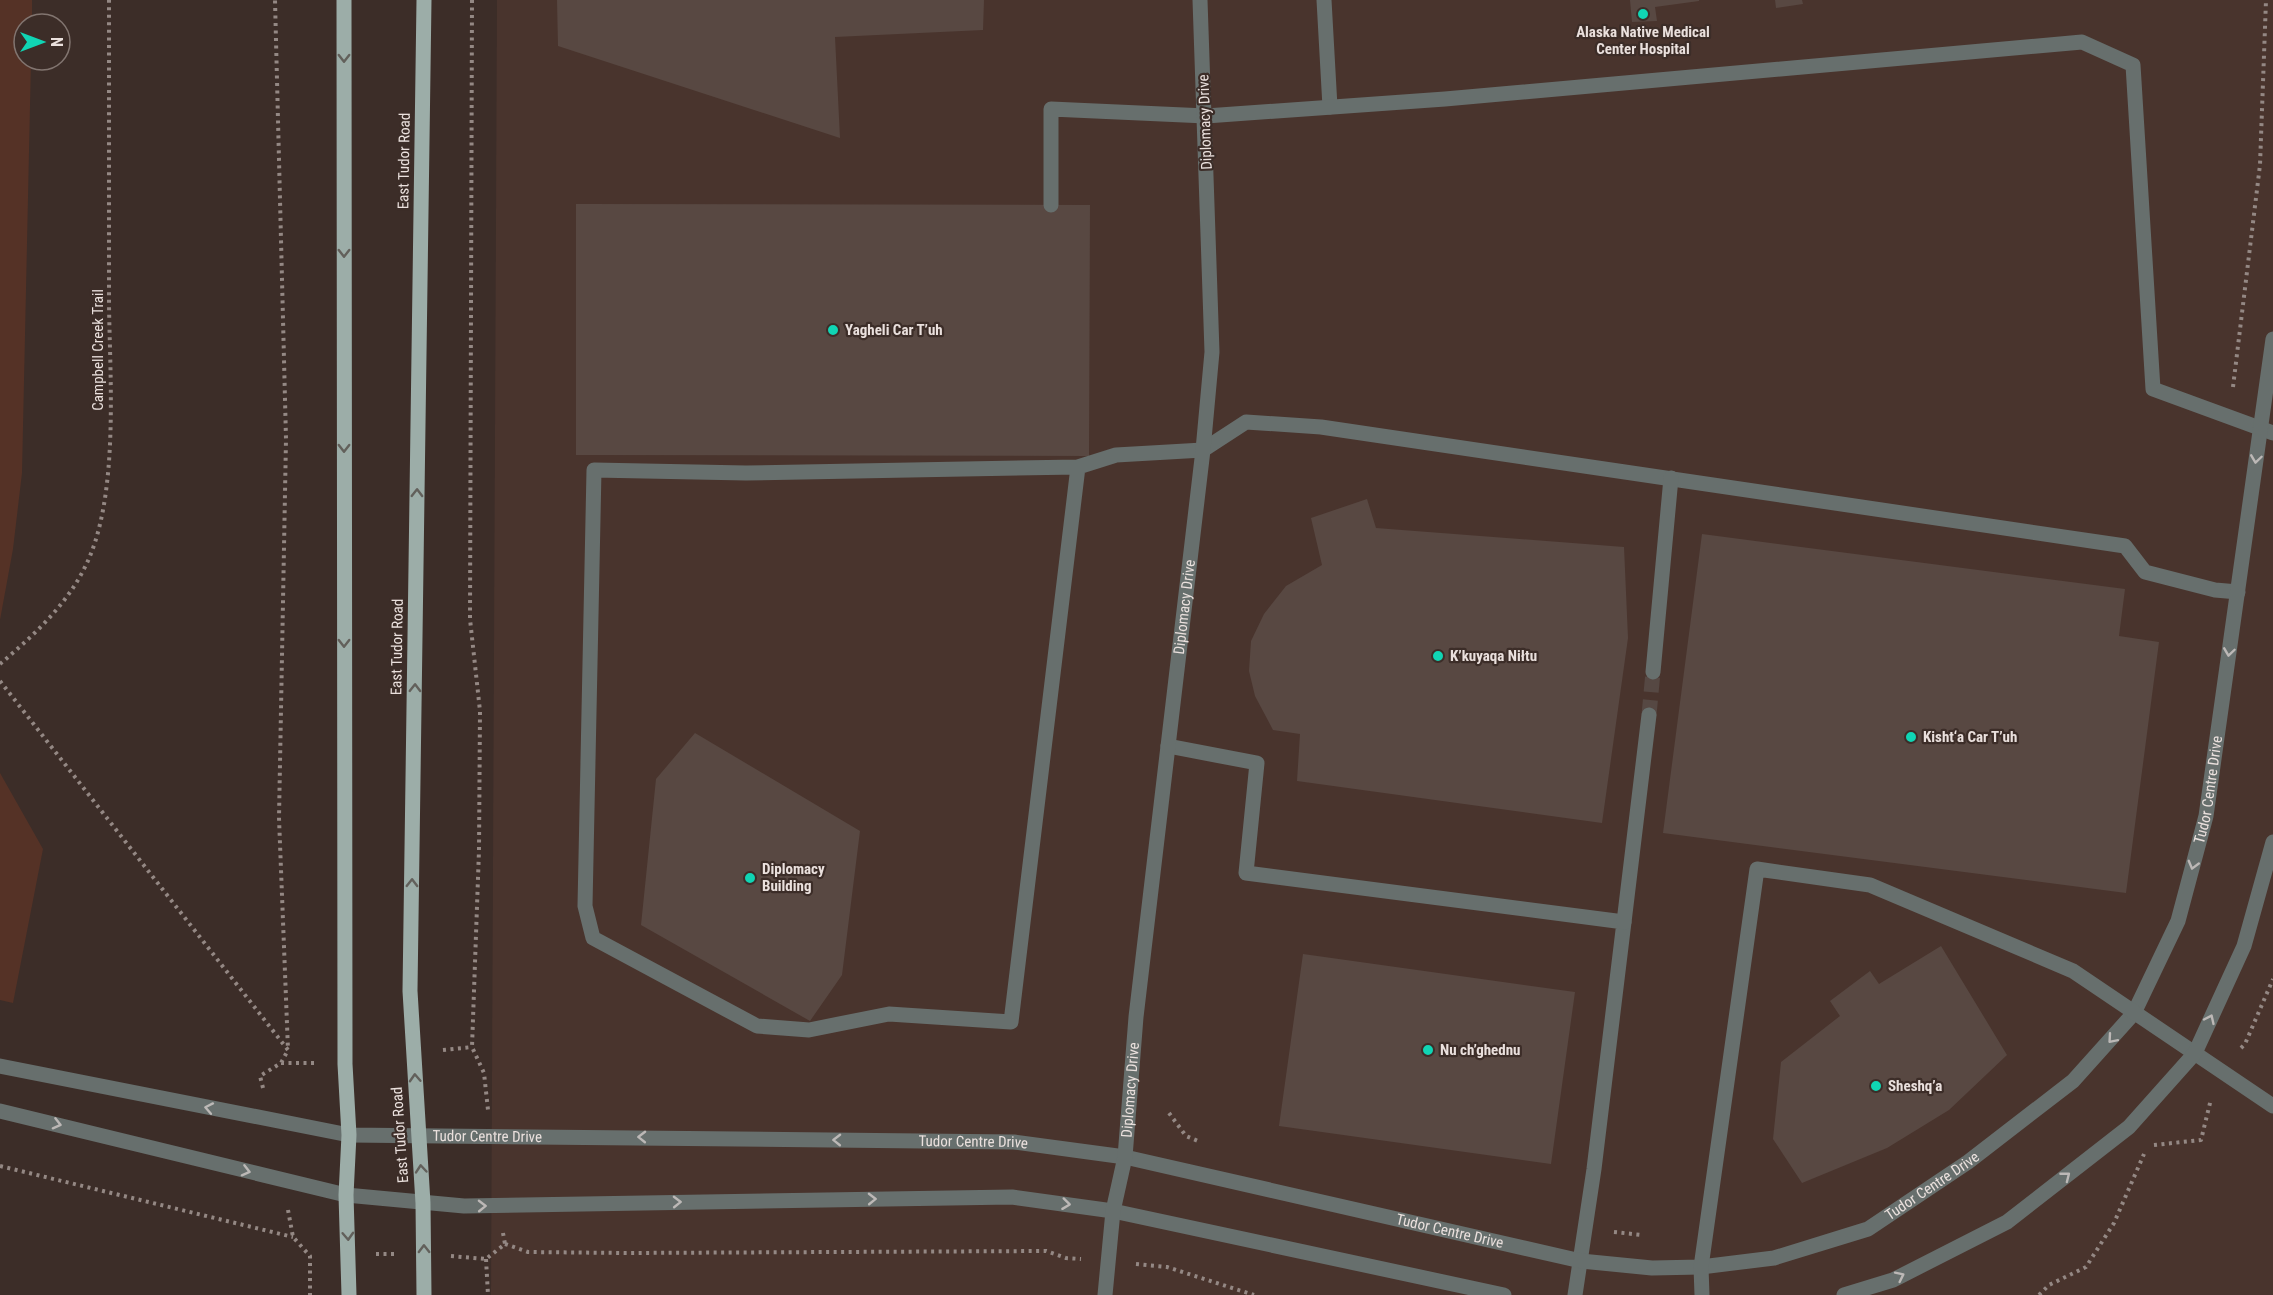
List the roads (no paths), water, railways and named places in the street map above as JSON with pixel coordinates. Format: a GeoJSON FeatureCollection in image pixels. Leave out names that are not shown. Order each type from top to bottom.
{"type":"FeatureCollection","features":[{"type":"Feature","properties":{"kind":"main road"},"geometry":{"type":"LineString","coordinates":[[344,0],[345,1064],[349,1135],[346,1195],[349,1295]]}},
{"type":"Feature","properties":{"kind":"main road","name":"East Tudor Road"},"geometry":{"type":"LineString","coordinates":[[424,0],[410,991],[423,1203],[424,1295]]}},
{"type":"Feature","properties":{"kind":"street","name":"Diplomacy Drive"},"geometry":{"type":"LineString","coordinates":[[1105,1295],[1113,1210],[1125,1157],[1136,1017],[1203,450],[1212,352],[1206,116],[1200,0]]}},
{"type":"Feature","properties":{"kind":"street"},"geometry":{"type":"LineString","coordinates":[[1324,0],[1330,108]]}},
{"type":"Feature","properties":{"kind":"street"},"geometry":{"type":"LineString","coordinates":[[1051,206],[1051,109],[1206,116],[1330,108],[2082,42],[2133,65],[2153,389],[2267,431]]}},
{"type":"Feature","properties":{"kind":"street","name":"Tudor Centre Drive"},"geometry":{"type":"LineString","coordinates":[[0,1066],[349,1135],[1014,1142],[1125,1157],[1581,1261],[1652,1268],[1701,1268],[1774,1258],[1868,1229],[1968,1162],[2073,1082],[2134,1013],[2178,921],[2206,816],[2238,592],[2267,431],[2273,339]]}},
{"type":"Feature","properties":{"kind":"street"},"geometry":{"type":"LineString","coordinates":[[1078,467],[1011,1022],[889,1014],[809,1029],[756,1026],[593,939],[585,906],[594,470],[746,473],[1078,467],[1116,455],[1203,450],[1246,422],[1321,426],[2126,546],[2145,572],[2215,590],[2238,592]]}},
{"type":"Feature","properties":{"kind":"street"},"geometry":{"type":"LineString","coordinates":[[1653,672],[1671,478]]}},
{"type":"Feature","properties":{"kind":"street"},"geometry":{"type":"LineString","coordinates":[[1575,1295],[1585,1231],[1649,715]]}},
{"type":"Feature","properties":{"kind":"street"},"geometry":{"type":"LineString","coordinates":[[1168,746],[1257,763],[1246,873],[1624,922]]}},
{"type":"Feature","properties":{"kind":"street"},"geometry":{"type":"LineString","coordinates":[[1844,1295],[1893,1280],[2007,1222],[2129,1127],[2195,1053],[2244,946],[2273,842]]}},
{"type":"Feature","properties":{"kind":"street"},"geometry":{"type":"LineString","coordinates":[[1702,1295],[1701,1268],[1757,869],[1870,885],[2073,971],[2273,1106]]}},
{"type":"Feature","properties":{"kind":"street"},"geometry":{"type":"LineString","coordinates":[[0,1111],[346,1195],[464,1206],[1012,1197],[1113,1210],[1504,1295]]}},
{"type":"Feature","properties":{"kind":"tunnel"},"geometry":{"type":"LineString","coordinates":[[1649,715],[1653,672]]}},
{"type":"Feature","properties":{"kind":"place","name":"Alaska Native Medical Center Hospital"},"geometry":{"type":"Point","coordinates":[1643,14]}},
{"type":"Feature","properties":{"kind":"place","name":"Yagheli Car T’uh"},"geometry":{"type":"Point","coordinates":[833,330]}},
{"type":"Feature","properties":{"kind":"place","name":"K’kuyaqa Niłtu"},"geometry":{"type":"Point","coordinates":[1438,656]}},
{"type":"Feature","properties":{"kind":"place","name":"Kisht‘a Car T’uh"},"geometry":{"type":"Point","coordinates":[1911,737]}},
{"type":"Feature","properties":{"kind":"place","name":"Diplomacy Building"},"geometry":{"type":"Point","coordinates":[750,878]}},
{"type":"Feature","properties":{"kind":"place","name":"Nu ch’ghednu"},"geometry":{"type":"Point","coordinates":[1428,1050]}},
{"type":"Feature","properties":{"kind":"place","name":"Sheshq’a"},"geometry":{"type":"Point","coordinates":[1876,1086]}}]}
